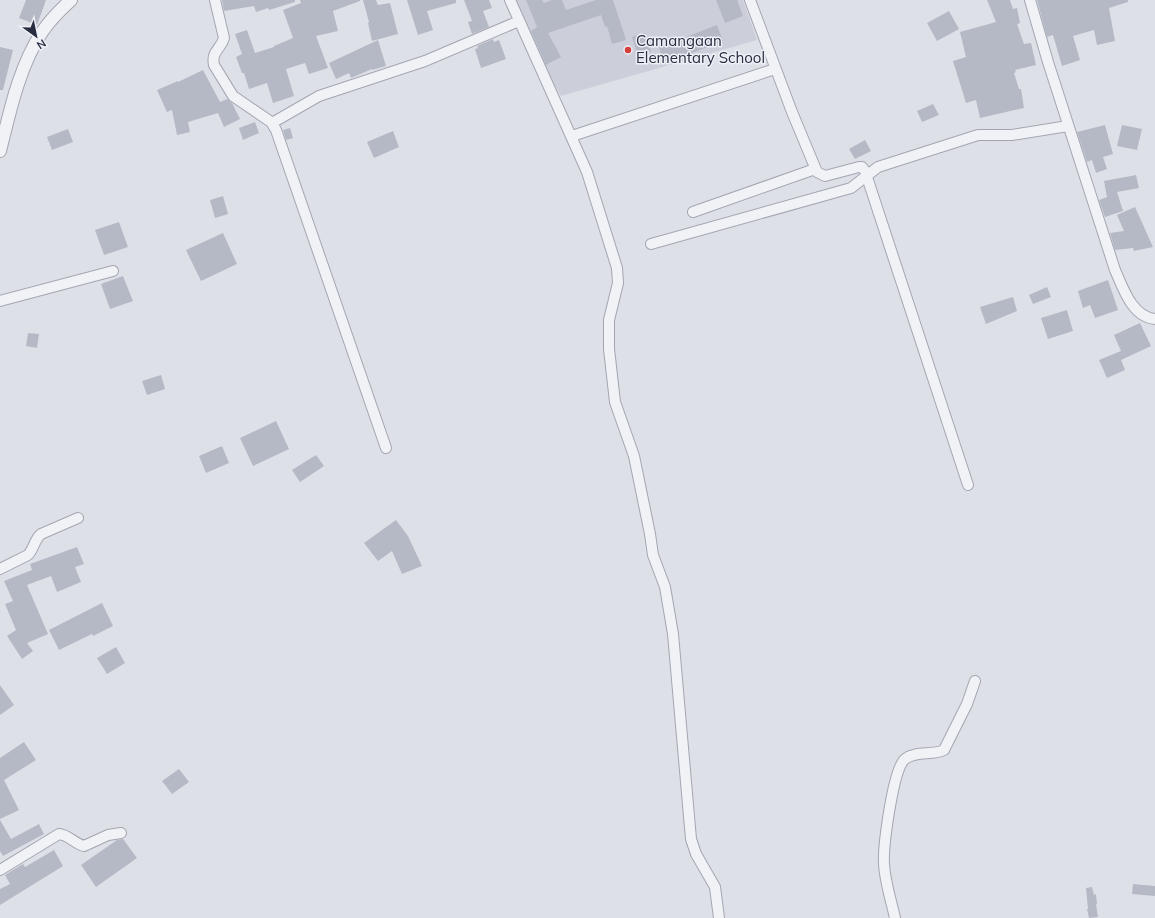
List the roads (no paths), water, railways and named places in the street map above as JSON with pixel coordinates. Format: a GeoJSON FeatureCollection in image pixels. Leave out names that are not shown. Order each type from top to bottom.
{"type":"FeatureCollection","features":[{"type":"Feature","properties":{"kind":"street"},"geometry":{"type":"LineString","coordinates":[[0,151],[2,134],[20,76],[29,55],[41,32],[54,16],[71,0]]}},
{"type":"Feature","properties":{"kind":"street"},"geometry":{"type":"LineString","coordinates":[[215,0],[224,38],[222,44],[215,51],[213,60],[214,64],[228,90],[233,96],[272,123],[276,130],[386,448]]}},
{"type":"Feature","properties":{"kind":"street"},"geometry":{"type":"LineString","coordinates":[[510,0],[587,172],[617,268],[618,283],[609,320],[609,349],[616,402],[634,456],[653,555],[665,587],[669,604],[691,838],[696,854],[715,887],[719,918]]}},
{"type":"Feature","properties":{"kind":"street"},"geometry":{"type":"LineString","coordinates":[[750,0],[775,69],[815,169],[820,174],[825,176],[859,166],[863,169],[867,176],[968,486]]}},
{"type":"Feature","properties":{"kind":"street"},"geometry":{"type":"LineString","coordinates":[[1030,0],[1068,126],[1115,270],[1135,309],[1149,319],[1155,319]]}},
{"type":"Feature","properties":{"kind":"street"},"geometry":{"type":"LineString","coordinates":[[272,123],[319,96],[425,61],[519,21]]}},
{"type":"Feature","properties":{"kind":"street"},"geometry":{"type":"LineString","coordinates":[[572,136],[775,69]]}},
{"type":"Feature","properties":{"kind":"street"},"geometry":{"type":"LineString","coordinates":[[651,244],[851,188],[878,167],[978,135],[1012,135],[1068,126]]}},
{"type":"Feature","properties":{"kind":"street"},"geometry":{"type":"LineString","coordinates":[[693,212],[815,169]]}},
{"type":"Feature","properties":{"kind":"street"},"geometry":{"type":"LineString","coordinates":[[0,301],[113,271]]}},
{"type":"Feature","properties":{"kind":"street"},"geometry":{"type":"LineString","coordinates":[[0,569],[28,555],[32,551],[36,539],[41,534],[78,518]]}},
{"type":"Feature","properties":{"kind":"street"},"geometry":{"type":"LineString","coordinates":[[895,918],[886,877],[884,853],[890,806],[900,767],[904,760],[912,755],[940,752],[944,750],[967,704],[975,681]]}},
{"type":"Feature","properties":{"kind":"street"},"geometry":{"type":"LineString","coordinates":[[0,870],[59,834],[65,836],[78,845],[84,846],[108,835],[121,832]]}},
{"type":"Feature","properties":{"kind":"place","name":"Camangaan Elementary School"},"geometry":{"type":"Point","coordinates":[628,50]}}]}
